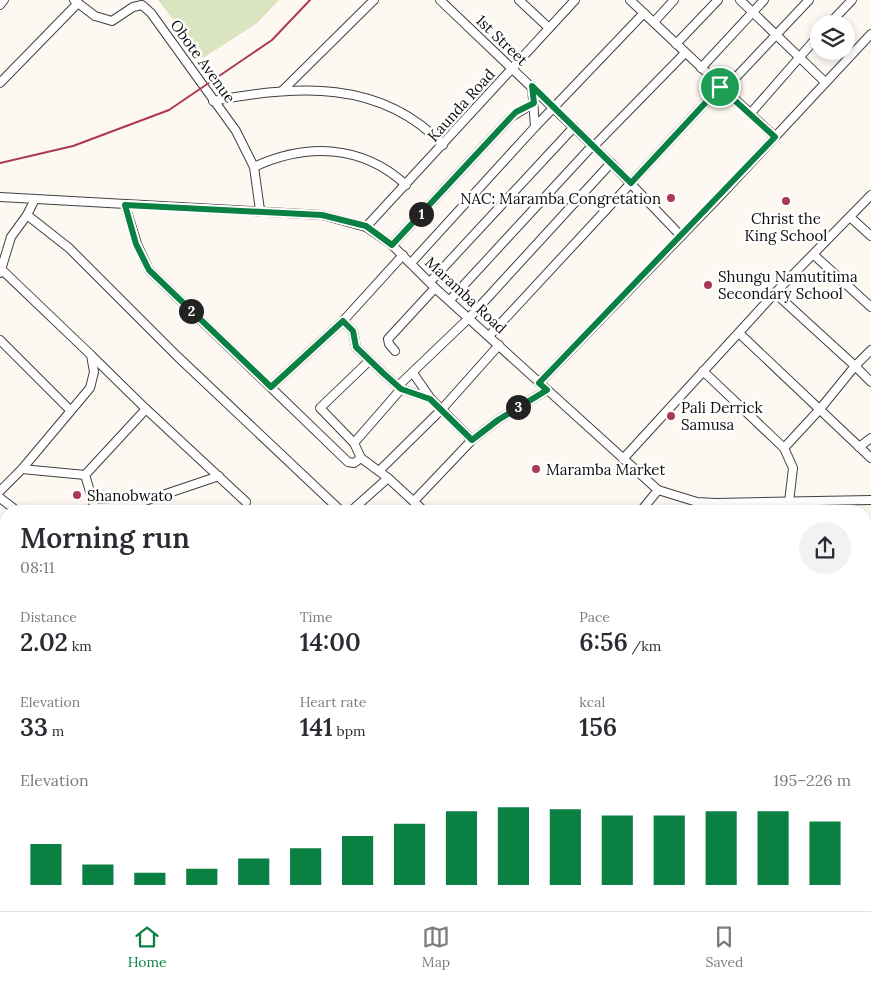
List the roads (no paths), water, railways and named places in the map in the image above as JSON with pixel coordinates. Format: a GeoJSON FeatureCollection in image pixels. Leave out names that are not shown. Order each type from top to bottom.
{"type":"FeatureCollection","features":[{"type":"Feature","properties":{"kind":"street"},"geometry":{"type":"LineString","coordinates":[[0,5],[4,0]]}},
{"type":"Feature","properties":{"kind":"street"},"geometry":{"type":"LineString","coordinates":[[282,91],[374,0]]}},
{"type":"Feature","properties":{"kind":"street","name":"1st Street"},"geometry":{"type":"LineString","coordinates":[[440,0],[611,162],[681,236]]}},
{"type":"Feature","properties":{"kind":"street"},"geometry":{"type":"LineString","coordinates":[[519,0],[549,28]]}},
{"type":"Feature","properties":{"kind":"street","name":"Kaunda Road"},"geometry":{"type":"LineString","coordinates":[[366,226],[443,145],[575,0]]}},
{"type":"Feature","properties":{"kind":"street"},"geometry":{"type":"LineString","coordinates":[[630,0],[722,89],[775,137]]}},
{"type":"Feature","properties":{"kind":"street"},"geometry":{"type":"LineString","coordinates":[[654,22],[674,0]]}},
{"type":"Feature","properties":{"kind":"street"},"geometry":{"type":"LineString","coordinates":[[676,44],[718,0]]}},
{"type":"Feature","properties":{"kind":"street"},"geometry":{"type":"LineString","coordinates":[[740,0],[826,82]]}},
{"type":"Feature","properties":{"kind":"street"},"geometry":{"type":"LineString","coordinates":[[701,68],[764,0]]}},
{"type":"Feature","properties":{"kind":"street"},"geometry":{"type":"LineString","coordinates":[[489,336],[631,183],[809,0]]}},
{"type":"Feature","properties":{"kind":"street"},"geometry":{"type":"LineString","coordinates":[[838,15],[852,0]]}},
{"type":"Feature","properties":{"kind":"street"},"geometry":{"type":"LineString","coordinates":[[0,83],[76,2]]}},
{"type":"Feature","properties":{"kind":"street","name":"Obote Avenue"},"geometry":{"type":"LineString","coordinates":[[76,2],[94,16],[112,21],[144,2],[236,131],[254,166],[260,210]]}},
{"type":"Feature","properties":{"kind":"street"},"geometry":{"type":"LineString","coordinates":[[411,263],[535,127],[644,13]]}},
{"type":"Feature","properties":{"kind":"street"},"geometry":{"type":"LineString","coordinates":[[539,383],[681,236],[871,34]]}},
{"type":"Feature","properties":{"kind":"street"},"geometry":{"type":"LineString","coordinates":[[750,114],[810,45]]}},
{"type":"Feature","properties":{"kind":"street"},"geometry":{"type":"LineString","coordinates":[[450,300],[593,146],[685,53]]}},
{"type":"Feature","properties":{"kind":"street"},"geometry":{"type":"LineString","coordinates":[[532,86],[535,127]]}},
{"type":"Feature","properties":{"kind":"street"},"geometry":{"type":"LineString","coordinates":[[213,101],[282,91],[329,90],[367,98],[401,111],[417,120],[443,145]]}},
{"type":"Feature","properties":{"kind":"street"},"geometry":{"type":"LineString","coordinates":[[392,245],[516,112],[534,103]]}},
{"type":"Feature","properties":{"kind":"street"},"geometry":{"type":"LineString","coordinates":[[395,351],[389,344],[388,339],[433,285],[574,126]]}},
{"type":"Feature","properties":{"kind":"street"},"geometry":{"type":"LineString","coordinates":[[254,166],[277,156],[295,152],[341,152],[372,162],[395,175],[406,185]]}},
{"type":"Feature","properties":{"kind":"street"},"geometry":{"type":"LineString","coordinates":[[354,443],[399,387],[469,318],[611,162]]}},
{"type":"Feature","properties":{"kind":"street"},"geometry":{"type":"LineString","coordinates":[[623,459],[703,371],[740,334],[775,293],[871,195]]}},
{"type":"Feature","properties":{"kind":"street","name":"Maramba Road"},"geometry":{"type":"LineString","coordinates":[[0,197],[125,205],[260,210],[322,215],[366,226],[392,245],[539,383],[658,490],[697,502],[871,500]]}},
{"type":"Feature","properties":{"kind":"street"},"geometry":{"type":"LineString","coordinates":[[34,199],[27,215],[11,237],[1,271],[246,502]]}},
{"type":"Feature","properties":{"kind":"street"},"geometry":{"type":"LineString","coordinates":[[125,205],[136,244],[149,270],[348,462],[354,463],[361,458]]}},
{"type":"Feature","properties":{"kind":"street"},"geometry":{"type":"LineString","coordinates":[[27,215],[69,248],[164,343],[335,505]]}},
{"type":"Feature","properties":{"kind":"street"},"geometry":{"type":"LineString","coordinates":[[850,217],[871,236]]}},
{"type":"Feature","properties":{"kind":"street"},"geometry":{"type":"LineString","coordinates":[[0,242],[11,237]]}},
{"type":"Feature","properties":{"kind":"street"},"geometry":{"type":"LineString","coordinates":[[271,387],[343,321],[403,255]]}},
{"type":"Feature","properties":{"kind":"street"},"geometry":{"type":"LineString","coordinates":[[814,255],[871,307]]}},
{"type":"Feature","properties":{"kind":"street"},"geometry":{"type":"LineString","coordinates":[[775,293],[871,382]]}},
{"type":"Feature","properties":{"kind":"street"},"geometry":{"type":"LineString","coordinates":[[343,321],[353,331],[356,347],[369,360],[399,387],[430,399],[442,408],[472,440]]}},
{"type":"Feature","properties":{"kind":"street"},"geometry":{"type":"LineString","coordinates":[[740,334],[871,458]]}},
{"type":"Feature","properties":{"kind":"street"},"geometry":{"type":"LineString","coordinates":[[0,340],[70,410]]}},
{"type":"Feature","properties":{"kind":"street"},"geometry":{"type":"LineString","coordinates":[[379,471],[442,408],[499,345]]}},
{"type":"Feature","properties":{"kind":"street"},"geometry":{"type":"LineString","coordinates":[[784,448],[871,350]]}},
{"type":"Feature","properties":{"kind":"street"},"geometry":{"type":"LineString","coordinates":[[0,491],[22,469],[90,388],[94,372],[91,354]]}},
{"type":"Feature","properties":{"kind":"street"},"geometry":{"type":"LineString","coordinates":[[369,360],[320,408],[354,443],[361,458],[388,478],[415,505]]}},
{"type":"Feature","properties":{"kind":"street"},"geometry":{"type":"LineString","coordinates":[[703,371],[784,448],[792,468],[789,502]]}},
{"type":"Feature","properties":{"kind":"street"},"geometry":{"type":"LineString","coordinates":[[413,373],[430,399]]}},
{"type":"Feature","properties":{"kind":"street"},"geometry":{"type":"LineString","coordinates":[[419,505],[472,440],[498,420],[547,390]]}},
{"type":"Feature","properties":{"kind":"street"},"geometry":{"type":"LineString","coordinates":[[85,475],[146,409]]}},
{"type":"Feature","properties":{"kind":"street"},"geometry":{"type":"LineString","coordinates":[[859,448],[871,438]]}},
{"type":"Feature","properties":{"kind":"street"},"geometry":{"type":"LineString","coordinates":[[22,469],[85,475]]}},
{"type":"Feature","properties":{"kind":"street"},"geometry":{"type":"LineString","coordinates":[[85,475],[94,505]]}},
{"type":"Feature","properties":{"kind":"street"},"geometry":{"type":"LineString","coordinates":[[133,505],[220,476]]}},
{"type":"Feature","properties":{"kind":"street"},"geometry":{"type":"LineString","coordinates":[[358,505],[388,478]]}},
{"type":"Feature","properties":{"kind":"street"},"geometry":{"type":"LineString","coordinates":[[647,505],[658,490]]}},
{"type":"Feature","properties":{"kind":"railway"},"geometry":{"type":"LineString","coordinates":[[0,163],[73,146],[169,110],[272,40],[310,0]]}},
{"type":"Feature","properties":{"kind":"place","name":"NAC: Maramba Congretation"},"geometry":{"type":"Point","coordinates":[671,198]}},
{"type":"Feature","properties":{"kind":"place","name":"Christ the King School"},"geometry":{"type":"Point","coordinates":[786,201]}},
{"type":"Feature","properties":{"kind":"place","name":"Shungu Namutitima Secondary School"},"geometry":{"type":"Point","coordinates":[708,285]}},
{"type":"Feature","properties":{"kind":"place","name":"Pali Derrick Samusa"},"geometry":{"type":"Point","coordinates":[671,416]}},
{"type":"Feature","properties":{"kind":"place","name":"Maramba Market"},"geometry":{"type":"Point","coordinates":[536,469]}},
{"type":"Feature","properties":{"kind":"place","name":"Shanobwato"},"geometry":{"type":"Point","coordinates":[77,495]}}]}
